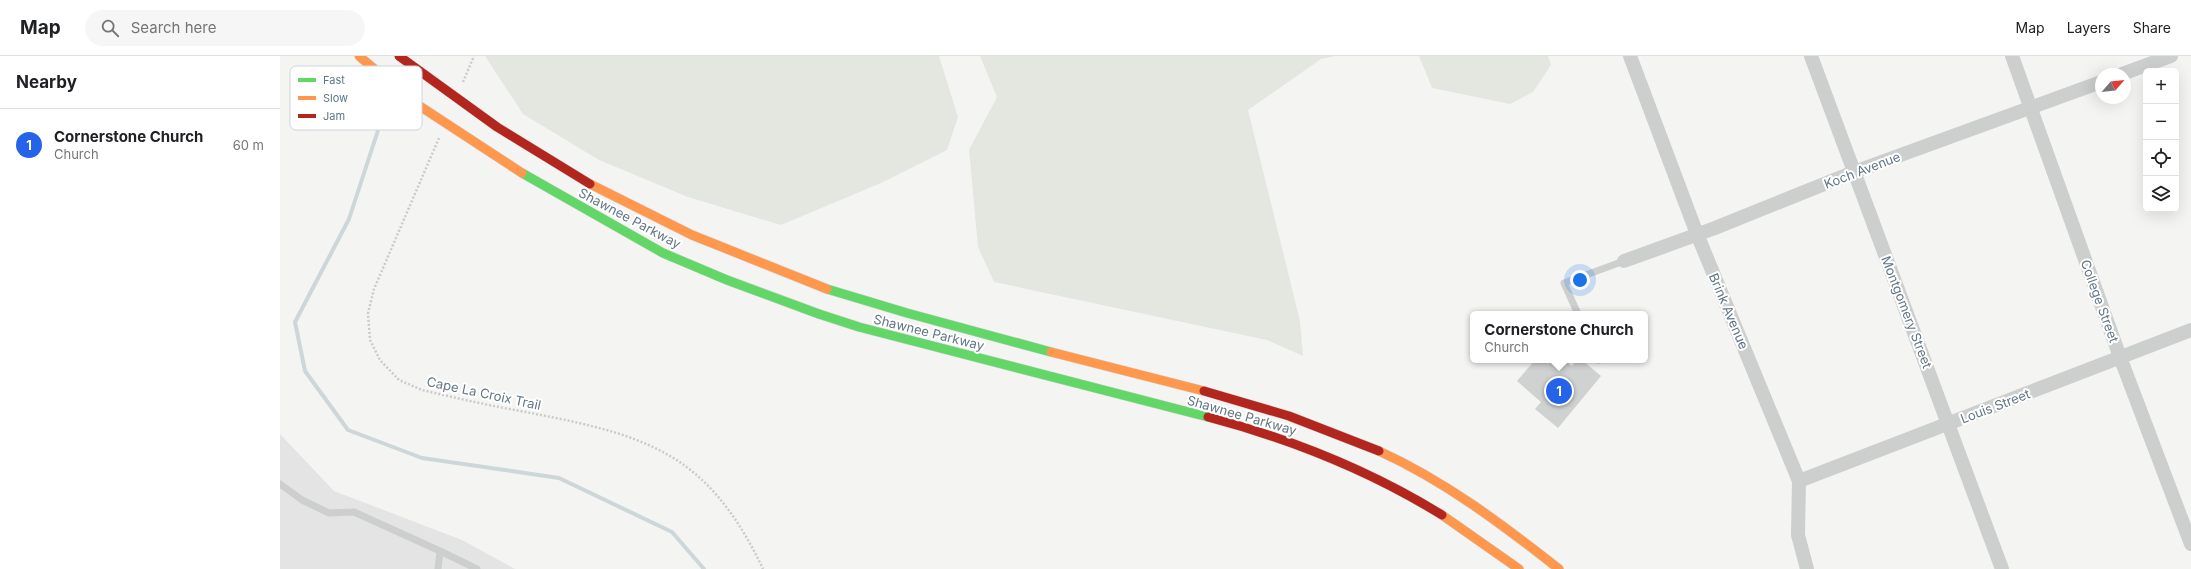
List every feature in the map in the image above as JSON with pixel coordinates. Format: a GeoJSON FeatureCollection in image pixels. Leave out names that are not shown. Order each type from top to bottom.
{"type":"FeatureCollection","features":[{"type":"Feature","properties":{"kind":"highway","name":"Shawnee Parkway"},"geometry":{"type":"LineString","coordinates":[[359,56],[371,66]]}},
{"type":"Feature","properties":{"kind":"highway","name":"Shawnee Parkway"},"geometry":{"type":"LineString","coordinates":[[399,56],[412,66]]}},
{"type":"Feature","properties":{"kind":"highway","name":"Shawnee Parkway"},"geometry":{"type":"LineString","coordinates":[[422,74],[490,122],[610,195],[713,245],[827,289],[900,312],[1231,398],[1331,431],[1422,473],[1515,534],[1559,569]]}},
{"type":"Feature","properties":{"kind":"highway","name":"Shawnee Parkway"},"geometry":{"type":"LineString","coordinates":[[422,108],[506,164],[609,224],[663,253],[727,280],[819,314],[860,327],[1222,421],[1284,439],[1333,458],[1389,484],[1423,502],[1479,538],[1519,569]]}},
{"type":"Feature","properties":{"kind":"street","name":"Brink Avenue"},"geometry":{"type":"LineString","coordinates":[[1630,56],[1697,234],[1799,481],[1798,535],[1807,569]]}},
{"type":"Feature","properties":{"kind":"street","name":"Montgomery Street"},"geometry":{"type":"LineString","coordinates":[[1811,56],[1950,424],[2002,569]]}},
{"type":"Feature","properties":{"kind":"street","name":"College Street"},"geometry":{"type":"LineString","coordinates":[[2012,56],[2120,357],[2191,544]]}},
{"type":"Feature","properties":{"kind":"street"},"geometry":{"type":"LineString","coordinates":[[2131,71],[2171,56]]}},
{"type":"Feature","properties":{"kind":"street","name":"Koch Avenue"},"geometry":{"type":"LineString","coordinates":[[1624,261],[1854,172],[2095,84]]}},
{"type":"Feature","properties":{"kind":"street","name":"Louis Street"},"geometry":{"type":"LineString","coordinates":[[1799,481],[2191,330]]}},
{"type":"Feature","properties":{"kind":"lane"},"geometry":{"type":"LineString","coordinates":[[1577,311],[1564,283],[1624,261]]}},
{"type":"Feature","properties":{"kind":"lane"},"geometry":{"type":"LineString","coordinates":[[280,484],[302,500],[329,513],[354,512],[477,569]]}},
{"type":"Feature","properties":{"kind":"lane"},"geometry":{"type":"LineString","coordinates":[[438,569],[440,551]]}},
{"type":"Feature","properties":{"kind":"path"},"geometry":{"type":"LineString","coordinates":[[460,88],[474,56]]}},
{"type":"Feature","properties":{"kind":"path","name":"Cape La Croix Trail"},"geometry":{"type":"LineString","coordinates":[[440,136],[374,289],[368,313],[370,340],[380,360],[399,380],[422,390],[579,422],[657,450],[688,468],[719,498],[746,534],[763,569]]}},
{"type":"Feature","properties":{"kind":"shaded area"},"geometry":{"type":"Polygon","coordinates":[[[485,56],[939,56],[958,117],[947,150],[881,183],[781,225],[688,197],[599,160],[523,114],[485,56]]]}},
{"type":"Feature","properties":{"kind":"shaded area"},"geometry":{"type":"Polygon","coordinates":[[[980,56],[1335,56],[1321,59],[1248,110],[1300,321],[1303,356],[1267,340],[994,282],[978,247],[969,150],[997,97],[980,56]]]}},
{"type":"Feature","properties":{"kind":"shaded area"},"geometry":{"type":"Polygon","coordinates":[[[1419,56],[1548,56],[1551,65],[1533,92],[1510,104],[1432,88],[1419,56]]]}},
{"type":"Feature","properties":{"kind":"shaded area"},"geometry":{"type":"Polygon","coordinates":[[[280,434],[334,491],[462,540],[515,569],[280,569],[280,434]]]}},
{"type":"Feature","properties":{"kind":"building"},"geometry":{"type":"Polygon","coordinates":[[[1532,363],[1570,363],[1572,366],[1574,363],[1586,363],[1601,376],[1558,428],[1535,409],[1541,402],[1517,381],[1532,363]]]}},
{"type":"Feature","properties":{"kind":"waterway"},"geometry":{"type":"LineString","coordinates":[[378,130],[349,219],[295,322],[305,371],[348,430],[422,458],[559,478],[672,532],[704,569]]}},
{"type":"Feature","properties":{"kind":"traffic: fast"},"geometry":{"type":"LineString","coordinates":[[522,173],[663,253],[727,280],[819,314]]}},
{"type":"Feature","properties":{"kind":"traffic: fast"},"geometry":{"type":"LineString","coordinates":[[827,289],[907,313],[1051,352]]}},
{"type":"Feature","properties":{"kind":"traffic: fast"},"geometry":{"type":"LineString","coordinates":[[819,314],[859,327],[1208,417]]}},
{"type":"Feature","properties":{"kind":"traffic: slow"},"geometry":{"type":"LineString","coordinates":[[359,56],[371,66]]}},
{"type":"Feature","properties":{"kind":"traffic: slow"},"geometry":{"type":"LineString","coordinates":[[422,108],[522,173]]}},
{"type":"Feature","properties":{"kind":"traffic: slow"},"geometry":{"type":"LineString","coordinates":[[590,184],[692,235],[827,289]]}},
{"type":"Feature","properties":{"kind":"traffic: slow"},"geometry":{"type":"LineString","coordinates":[[1051,352],[1204,391]]}},
{"type":"Feature","properties":{"kind":"traffic: slow"},"geometry":{"type":"LineString","coordinates":[[1379,451],[1427,476],[1473,505],[1517,536],[1559,569]]}},
{"type":"Feature","properties":{"kind":"traffic: slow"},"geometry":{"type":"LineString","coordinates":[[1442,515],[1519,569]]}},
{"type":"Feature","properties":{"kind":"traffic: jam"},"geometry":{"type":"LineString","coordinates":[[399,56],[413,66]]}},
{"type":"Feature","properties":{"kind":"traffic: jam"},"geometry":{"type":"LineString","coordinates":[[422,73],[497,127],[590,184]]}},
{"type":"Feature","properties":{"kind":"traffic: jam"},"geometry":{"type":"LineString","coordinates":[[1204,391],[1289,416],[1379,451]]}},
{"type":"Feature","properties":{"kind":"traffic: jam"},"geometry":{"type":"LineString","coordinates":[[1208,417],[1269,435],[1329,457],[1386,484],[1442,515]]}},
{"type":"Feature","properties":{"kind":"place","name":"Cornerstone Church"},"geometry":{"type":"Point","coordinates":[1559,391]}}]}
